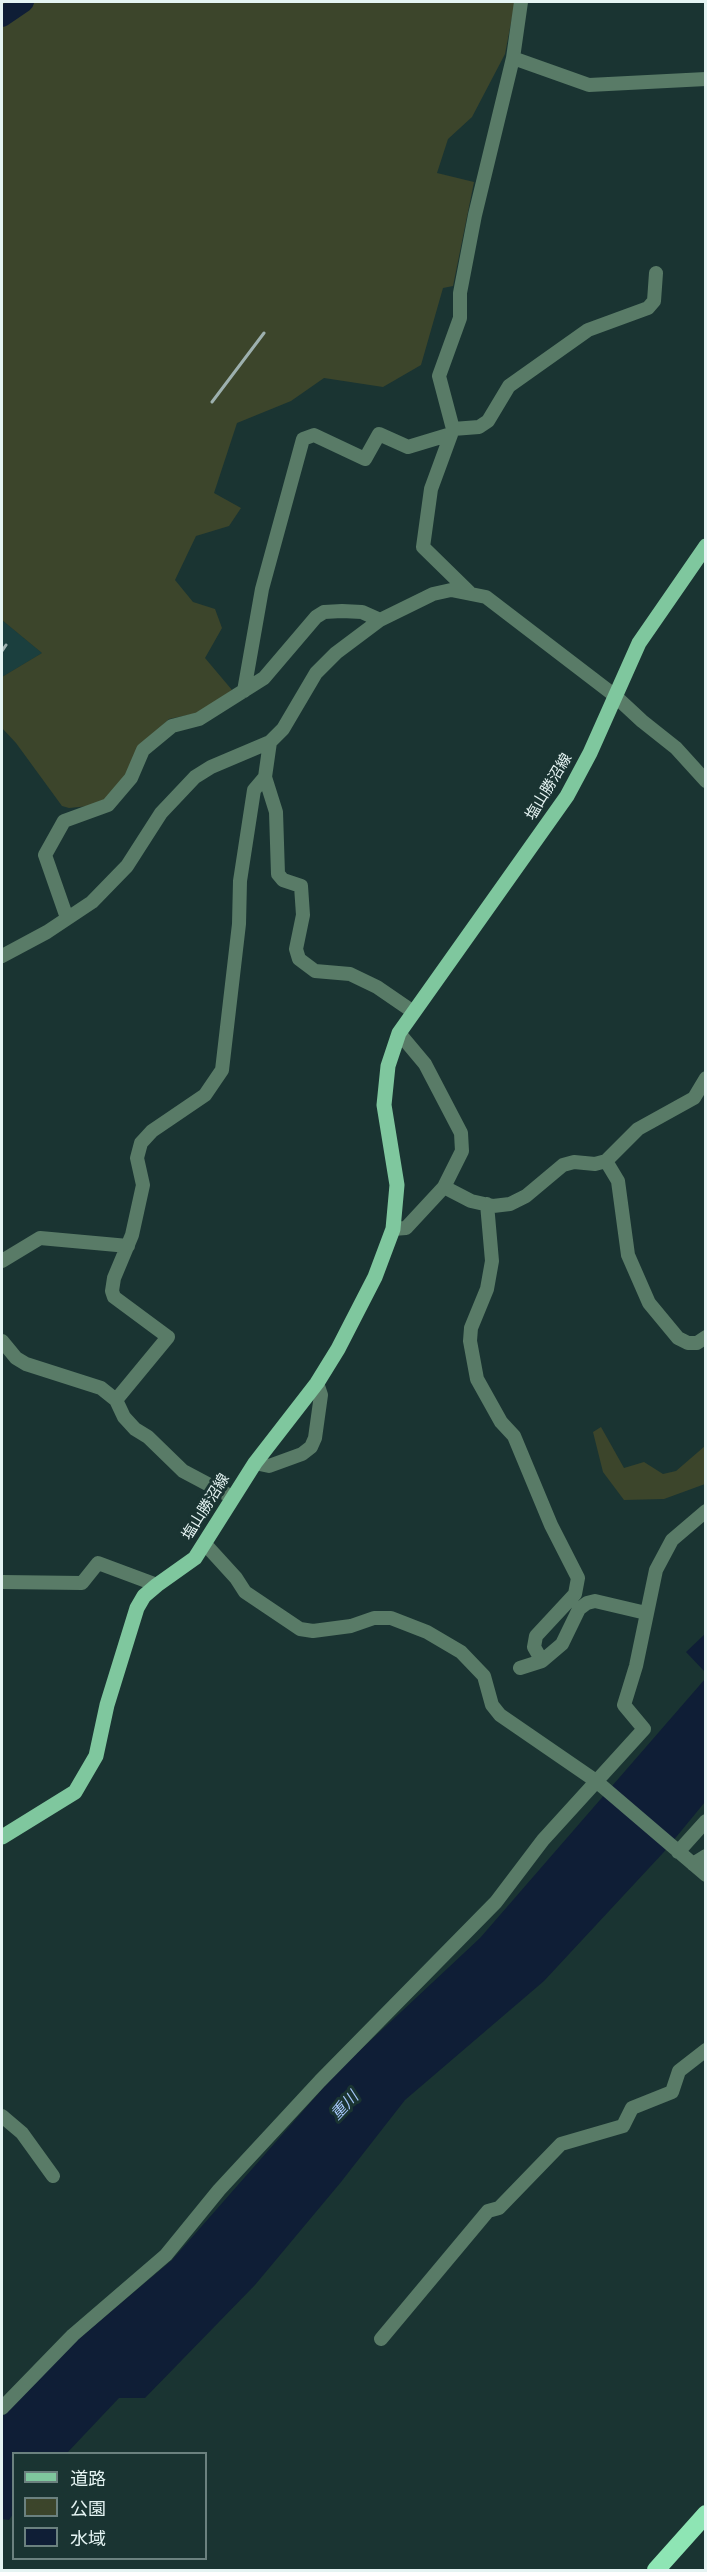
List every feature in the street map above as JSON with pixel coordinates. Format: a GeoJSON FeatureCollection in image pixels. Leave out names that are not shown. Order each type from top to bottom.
{"type":"FeatureCollection","features":[{"type":"Feature","properties":{"kind":"highway"},"geometry":{"type":"LineString","coordinates":[[656,2571],[705,2514]]}},
{"type":"Feature","properties":{"kind":"main road","name":"塩山勝沼線"},"geometry":{"type":"LineString","coordinates":[[2,1837],[75,1792],[96,1756],[107,1705],[137,1608],[144,1596],[187,1565],[205,1544],[255,1463],[317,1383],[375,1276],[393,1229],[397,1185],[384,1095],[388,1066],[399,1033],[412,1011],[567,796],[590,753],[639,643],[705,547]]}},
{"type":"Feature","properties":{"kind":"street"},"geometry":{"type":"LineString","coordinates":[[469,592],[423,547],[430,489],[452,431],[439,376],[460,318],[460,293],[475,214],[513,58],[521,2]]}},
{"type":"Feature","properties":{"kind":"street"},"geometry":{"type":"LineString","coordinates":[[513,58],[589,85],[705,79]]}},
{"type":"Feature","properties":{"kind":"street"},"geometry":{"type":"LineString","coordinates":[[244,690],[262,589],[303,439],[314,435],[365,459],[379,434],[408,447],[452,431],[479,427],[488,421],[509,386],[588,330],[648,308],[654,301],[656,273]]}},
{"type":"Feature","properties":{"kind":"street"},"geometry":{"type":"LineString","coordinates":[[2,956],[92,902],[127,866],[178,791],[195,777],[270,742],[284,729],[316,673],[336,653],[380,620],[433,594],[451,590],[469,592],[494,603],[614,695],[676,748],[705,780]]}},
{"type":"Feature","properties":{"kind":"street"},"geometry":{"type":"LineString","coordinates":[[67,918],[45,855],[64,821],[108,806],[131,778],[143,750],[172,726],[199,719],[264,678],[316,617],[324,612],[362,612],[380,620]]}},
{"type":"Feature","properties":{"kind":"street"},"geometry":{"type":"LineString","coordinates":[[270,742],[265,777],[276,812],[278,874],[283,880],[301,885],[303,915],[296,949],[298,959],[315,971],[350,974],[377,987],[412,1011]]}},
{"type":"Feature","properties":{"kind":"street"},"geometry":{"type":"LineString","coordinates":[[116,1400],[168,1336],[114,1297],[114,1278],[128,1246],[143,1185],[137,1158],[141,1143],[152,1131],[206,1095],[222,1070],[239,924],[240,881],[254,790],[265,777]]}},
{"type":"Feature","properties":{"kind":"street"},"geometry":{"type":"LineString","coordinates":[[393,1229],[406,1228],[444,1187],[462,1151],[461,1133],[425,1064],[399,1033]]}},
{"type":"Feature","properties":{"kind":"street"},"geometry":{"type":"LineString","coordinates":[[444,1187],[471,1201],[510,1204],[526,1196],[563,1165],[574,1162],[595,1164],[606,1161],[638,1129],[694,1098],[705,1078]]}},
{"type":"Feature","properties":{"kind":"street"},"geometry":{"type":"LineString","coordinates":[[606,1161],[618,1181],[628,1255],[649,1303],[678,1338],[688,1343],[697,1343],[705,1337]]}},
{"type":"Feature","properties":{"kind":"street"},"geometry":{"type":"LineString","coordinates":[[487,1204],[492,1261],[487,1289],[471,1328],[470,1341],[477,1379],[501,1422],[514,1436],[551,1525],[578,1578],[575,1594],[536,1636],[534,1647],[542,1661]]}},
{"type":"Feature","properties":{"kind":"street"},"geometry":{"type":"LineString","coordinates":[[2,1261],[40,1238],[128,1246]]}},
{"type":"Feature","properties":{"kind":"street"},"geometry":{"type":"LineString","coordinates":[[2,1341],[16,1358],[26,1364],[101,1388],[116,1400],[129,1423],[148,1437],[183,1471],[232,1497]]}},
{"type":"Feature","properties":{"kind":"street"},"geometry":{"type":"LineString","coordinates":[[255,1463],[269,1466],[302,1454],[311,1447],[315,1438],[321,1395],[317,1383]]}},
{"type":"Feature","properties":{"kind":"street"},"geometry":{"type":"LineString","coordinates":[[2,2408],[73,2335],[166,2255],[219,2190],[320,2081],[496,1902],[543,1840],[644,1729],[624,1705],[636,1666],[656,1570],[672,1540],[705,1511]]}},
{"type":"Feature","properties":{"kind":"street"},"geometry":{"type":"LineString","coordinates":[[205,1544],[236,1578],[245,1592],[300,1629],[313,1631],[351,1626],[374,1618],[391,1618],[427,1632],[461,1653],[484,1676],[492,1705],[500,1715],[596,1781],[705,1875]]}},
{"type":"Feature","properties":{"kind":"street"},"geometry":{"type":"LineString","coordinates":[[2,1582],[82,1583],[98,1563],[157,1585]]}},
{"type":"Feature","properties":{"kind":"street"},"geometry":{"type":"LineString","coordinates":[[520,1668],[542,1661],[562,1644],[579,1609],[587,1604],[595,1601],[646,1613]]}},
{"type":"Feature","properties":{"kind":"street"},"geometry":{"type":"LineString","coordinates":[[678,1852],[705,1821]]}},
{"type":"Feature","properties":{"kind":"street"},"geometry":{"type":"LineString","coordinates":[[693,1864],[705,1856]]}},
{"type":"Feature","properties":{"kind":"street"},"geometry":{"type":"LineString","coordinates":[[381,2338],[488,2211],[499,2208],[561,2144],[623,2126],[632,2108],[672,2092],[679,2071],[705,2050]]}},
{"type":"Feature","properties":{"kind":"street"},"geometry":{"type":"LineString","coordinates":[[2,2116],[21,2133],[53,2176]]}},
{"type":"Feature","properties":{"kind":"shaded area"},"geometry":{"type":"Polygon","coordinates":[[[2,620],[42,653],[2,677],[2,620]]]}},
{"type":"Feature","properties":{"kind":"green space"},"geometry":{"type":"Polygon","coordinates":[[[2,2],[515,2],[505,54],[472,117],[448,139],[437,173],[474,182],[453,286],[443,288],[421,365],[383,387],[324,378],[291,401],[237,423],[214,493],[241,508],[229,526],[196,536],[175,580],[193,602],[215,609],[222,628],[205,658],[232,690],[202,712],[169,719],[135,753],[128,777],[99,805],[69,808],[62,806],[16,743],[2,728],[2,677],[42,653],[2,620],[2,2]]]}},
{"type":"Feature","properties":{"kind":"green space"},"geometry":{"type":"Polygon","coordinates":[[[601,1427],[624,1468],[644,1462],[663,1474],[676,1471],[705,1446],[705,1484],[664,1499],[624,1500],[603,1472],[593,1432],[601,1427]]]}},
{"type":"Feature","properties":{"kind":"water"},"geometry":{"type":"Polygon","coordinates":[[[705,1634],[705,1672],[686,1652],[705,1634]]]}},
{"type":"Feature","properties":{"kind":"water","name":"重川"},"geometry":{"type":"Polygon","coordinates":[[[705,1679],[705,1802],[663,1853],[544,1981],[405,2100],[341,2182],[255,2285],[145,2398],[119,2398],[68,2452],[12,2452],[12,2516],[9,2520],[2,2519],[2,2414],[37,2374],[172,2260],[339,2070],[480,1938],[705,1679]]]}},
{"type":"Feature","properties":{"kind":"waterway"},"geometry":{"type":"LineString","coordinates":[[2,17],[24,2]]}},
{"type":"Feature","properties":{"kind":"railway"},"geometry":{"type":"LineString","coordinates":[[212,402],[264,333]]}},
{"type":"Feature","properties":{"kind":"railway"},"geometry":{"type":"LineString","coordinates":[[2,651],[6,645]]}}]}
